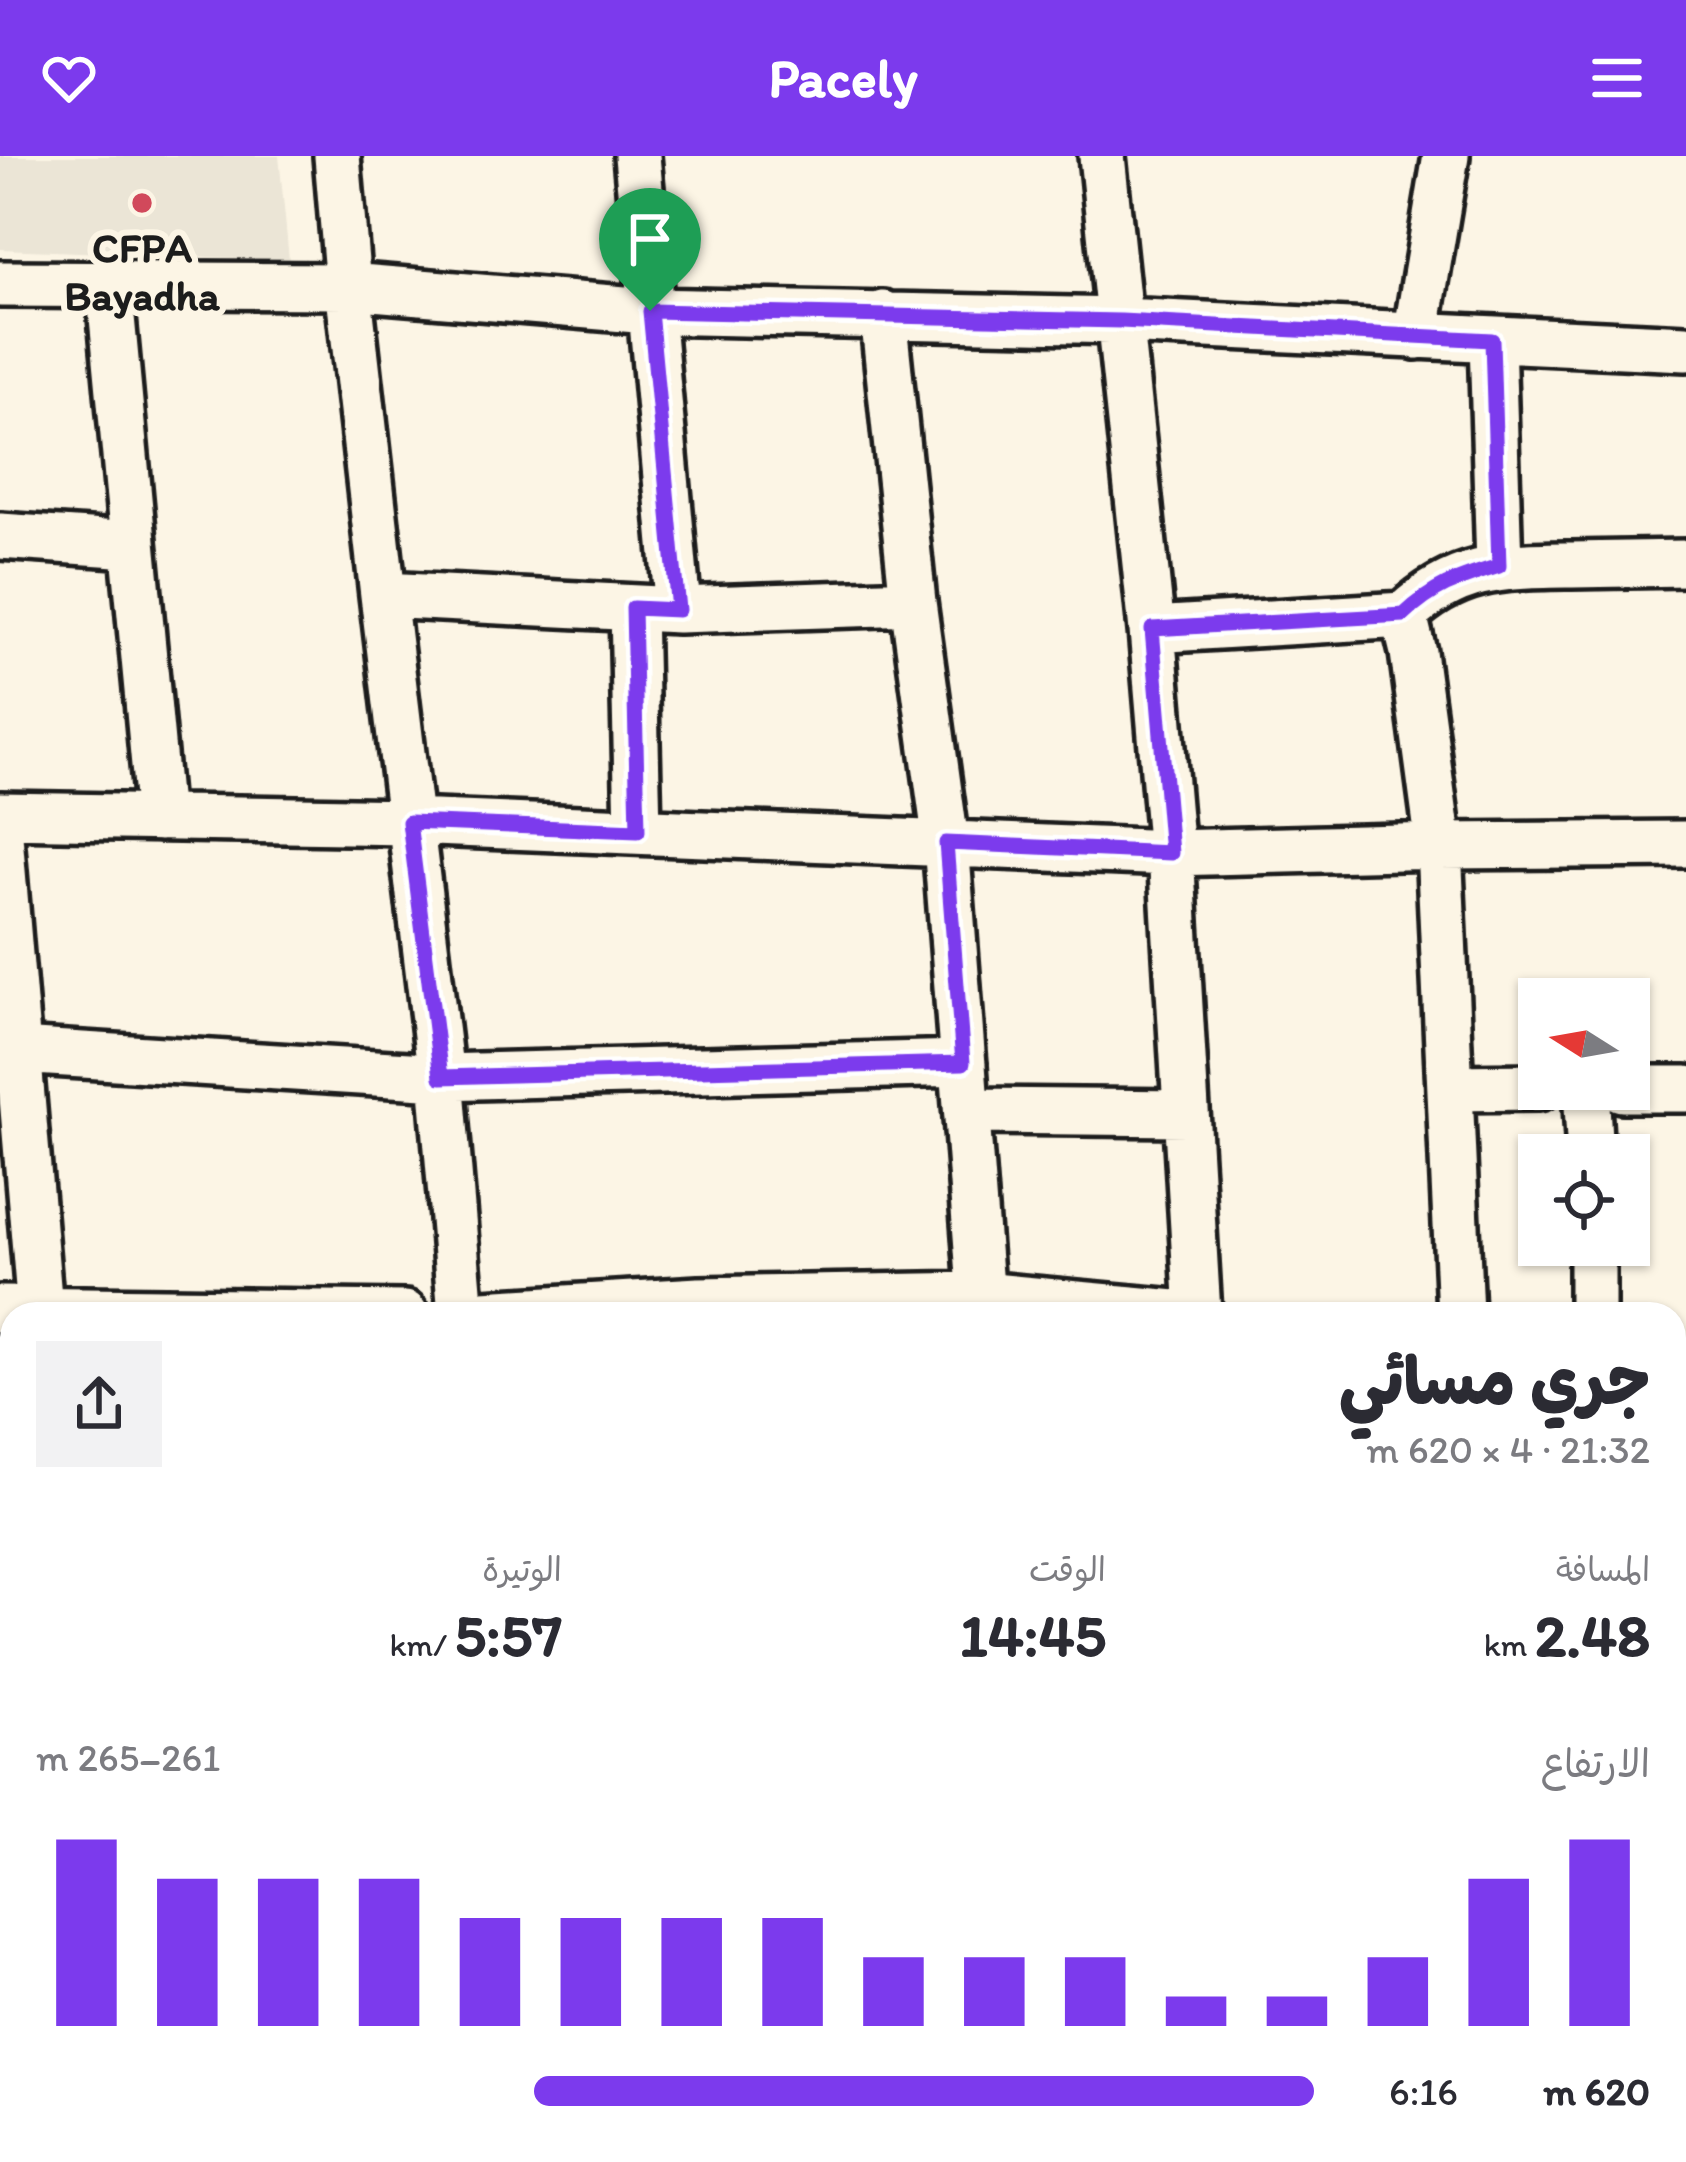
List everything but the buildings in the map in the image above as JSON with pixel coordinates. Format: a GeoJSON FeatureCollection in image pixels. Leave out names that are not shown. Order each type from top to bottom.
{"type":"FeatureCollection","features":[{"type":"Feature","properties":{"kind":"street"},"geometry":{"type":"LineString","coordinates":[[337,156],[463,1302]]}},
{"type":"Feature","properties":{"kind":"street"},"geometry":{"type":"LineString","coordinates":[[637,156],[650,311],[656,609],[638,831]]}},
{"type":"Feature","properties":{"kind":"street"},"geometry":{"type":"LineString","coordinates":[[1102,156],[1171,853],[1197,1302]]}},
{"type":"Feature","properties":{"kind":"street"},"geometry":{"type":"LineString","coordinates":[[1417,336],[1446,156]]}},
{"type":"Feature","properties":{"kind":"street"},"geometry":{"type":"LineString","coordinates":[[0,284],[349,286],[650,311],[1121,321],[1686,348]]}},
{"type":"Feature","properties":{"kind":"street"},"geometry":{"type":"LineString","coordinates":[[109,286],[159,818]]}},
{"type":"Feature","properties":{"kind":"street"},"geometry":{"type":"LineString","coordinates":[[883,314],[913,602],[946,843],[982,1302]]}},
{"type":"Feature","properties":{"kind":"street"},"geometry":{"type":"LineString","coordinates":[[1492,340],[1499,566]]}},
{"type":"Feature","properties":{"kind":"street"},"geometry":{"type":"LineString","coordinates":[[0,536],[132,545]]}},
{"type":"Feature","properties":{"kind":"street"},"geometry":{"type":"LineString","coordinates":[[1152,629],[1404,615],[1427,593],[1499,566],[1686,563]]}},
{"type":"Feature","properties":{"kind":"street"},"geometry":{"type":"LineString","coordinates":[[383,595],[656,609],[913,602]]}},
{"type":"Feature","properties":{"kind":"street"},"geometry":{"type":"LineString","coordinates":[[1404,615],[1439,846],[1459,1302]]}},
{"type":"Feature","properties":{"kind":"street"},"geometry":{"type":"LineString","coordinates":[[0,814],[409,822],[1171,853],[1686,844]]}},
{"type":"Feature","properties":{"kind":"street"},"geometry":{"type":"LineString","coordinates":[[0,836],[18,1051],[20,1302]]}},
{"type":"Feature","properties":{"kind":"street"},"geometry":{"type":"LineString","coordinates":[[18,1051],[441,1077],[963,1063]]}},
{"type":"Feature","properties":{"kind":"street"},"geometry":{"type":"LineString","coordinates":[[1450,1088],[1518,1087]]}},
{"type":"Feature","properties":{"kind":"street"},"geometry":{"type":"LineString","coordinates":[[1650,1089],[1686,1089]]}},
{"type":"Feature","properties":{"kind":"street"},"geometry":{"type":"LineString","coordinates":[[967,1112],[1186,1113]]}},
{"type":"Feature","properties":{"kind":"street"},"geometry":{"type":"LineString","coordinates":[[1592,1266],[1592,1302]]}},
{"type":"Feature","properties":{"kind":"shaded area","name":"CFPA Bayadha"},"geometry":{"type":"Polygon","coordinates":[[[0,156],[279,156],[289,260],[0,249],[0,156]]]}},
{"type":"Feature","properties":{"kind":"place","name":"CFPA Bayadha"},"geometry":{"type":"Point","coordinates":[142,203]}},
{"type":"Feature","properties":{"kind":"route"},"geometry":{"type":"LineString","coordinates":[[650,311],[1121,321],[1492,340],[1499,566],[1427,593],[1404,615],[1152,629],[1171,853],[946,843],[963,1063],[441,1077],[409,822],[638,831],[633,608],[678,610],[650,311]]}}]}
